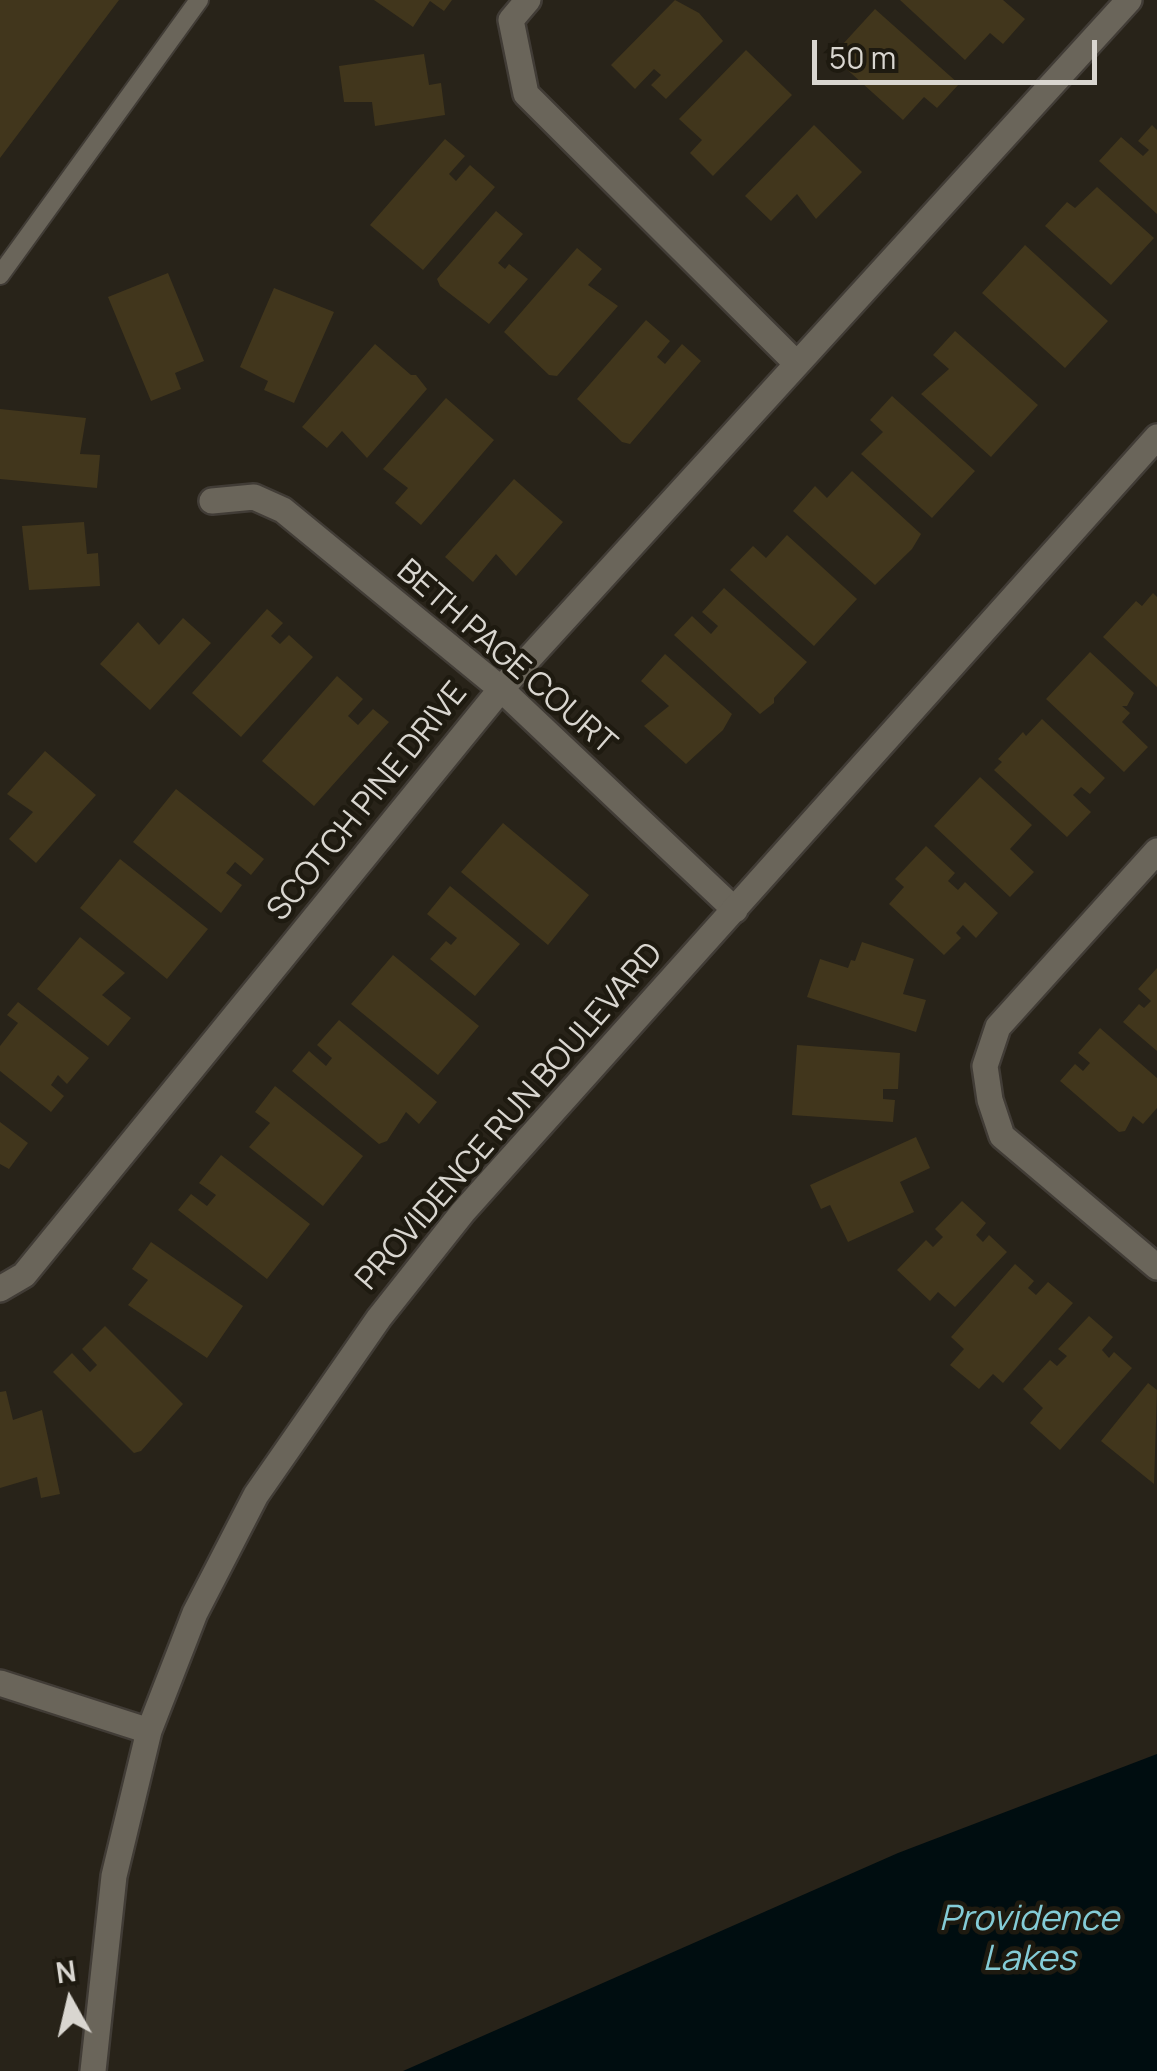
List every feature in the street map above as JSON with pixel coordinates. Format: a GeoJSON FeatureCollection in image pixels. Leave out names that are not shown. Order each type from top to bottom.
{"type":"FeatureCollection","features":[{"type":"Feature","properties":{"kind":"street"},"geometry":{"type":"LineString","coordinates":[[528,0],[511,20],[526,94],[797,364]]}},
{"type":"Feature","properties":{"kind":"street","name":"SCOTCH PINE DRIVE"},"geometry":{"type":"LineString","coordinates":[[0,1289],[24,1276],[501,690],[1128,0]]}},
{"type":"Feature","properties":{"kind":"street","name":"PROVIDENCE RUN BOULEVARD"},"geometry":{"type":"LineString","coordinates":[[93,2071],[114,1876],[150,1731],[202,1598],[256,1495],[315,1406],[463,1212],[1157,436]]}},
{"type":"Feature","properties":{"kind":"street","name":"BETH PAGE COURT"},"geometry":{"type":"LineString","coordinates":[[212,500],[254,497],[283,510],[501,690],[735,910]]}},
{"type":"Feature","properties":{"kind":"street"},"geometry":{"type":"LineString","coordinates":[[1157,852],[998,1026],[985,1066],[990,1100],[1002,1136],[1157,1268]]}},
{"type":"Feature","properties":{"kind":"street"},"geometry":{"type":"LineString","coordinates":[[0,1682],[150,1731]]}},
{"type":"Feature","properties":{"kind":"lane"},"geometry":{"type":"LineString","coordinates":[[0,275],[199,0]]}},
{"type":"Feature","properties":{"kind":"water","name":"Providence Lakes"},"geometry":{"type":"Polygon","coordinates":[[[1157,1754],[1157,2071],[403,2071],[898,1853],[1157,1754]]]}},
{"type":"Feature","properties":{"kind":"building"},"geometry":{"type":"Polygon","coordinates":[[[0,0],[119,0],[0,158],[0,0]]]}},
{"type":"Feature","properties":{"kind":"building"},"geometry":{"type":"Polygon","coordinates":[[[374,0],[452,0],[444,11],[430,1],[413,27],[374,0]]]}},
{"type":"Feature","properties":{"kind":"building"},"geometry":{"type":"Polygon","coordinates":[[[675,0],[699,13],[723,41],[666,99],[651,85],[661,75],[654,69],[635,89],[611,65],[675,0]]]}},
{"type":"Feature","properties":{"kind":"building"},"geometry":{"type":"Polygon","coordinates":[[[900,0],[1003,0],[1025,19],[1003,44],[990,33],[965,60],[900,0]]]}},
{"type":"Feature","properties":{"kind":"building"},"geometry":{"type":"Polygon","coordinates":[[[875,9],[959,84],[937,108],[924,97],[903,120],[832,56],[875,9]]]}},
{"type":"Feature","properties":{"kind":"building"},"geometry":{"type":"Polygon","coordinates":[[[746,50],[792,95],[713,176],[690,153],[702,140],[679,119],[746,50]]]}},
{"type":"Feature","properties":{"kind":"building"},"geometry":{"type":"Polygon","coordinates":[[[424,54],[429,85],[441,83],[445,115],[375,126],[372,102],[344,102],[339,66],[424,54]]]}},
{"type":"Feature","properties":{"kind":"building"},"geometry":{"type":"Polygon","coordinates":[[[814,125],[862,172],[816,219],[797,194],[771,221],[745,196],[814,125]]]}},
{"type":"Feature","properties":{"kind":"building"},"geometry":{"type":"Polygon","coordinates":[[[1152,125],[1157,130],[1157,214],[1099,161],[1121,137],[1143,156],[1149,150],[1138,141],[1152,125]]]}},
{"type":"Feature","properties":{"kind":"building"},"geometry":{"type":"Polygon","coordinates":[[[445,139],[465,156],[449,174],[456,181],[470,165],[495,187],[423,270],[370,225],[445,139]]]}},
{"type":"Feature","properties":{"kind":"building"},"geometry":{"type":"Polygon","coordinates":[[[1097,187],[1154,238],[1111,285],[1045,226],[1067,202],[1075,208],[1097,187]]]}},
{"type":"Feature","properties":{"kind":"building"},"geometry":{"type":"Polygon","coordinates":[[[496,211],[523,234],[498,263],[505,269],[509,264],[528,279],[489,324],[440,286],[437,279],[496,211]]]}},
{"type":"Feature","properties":{"kind":"building"},"geometry":{"type":"Polygon","coordinates":[[[1025,245],[1108,321],[1065,368],[982,293],[1025,245]]]}},
{"type":"Feature","properties":{"kind":"building"},"geometry":{"type":"Polygon","coordinates":[[[577,248],[602,269],[588,285],[618,306],[557,376],[549,375],[504,332],[577,248]]]}},
{"type":"Feature","properties":{"kind":"building"},"geometry":{"type":"Polygon","coordinates":[[[168,273],[204,361],[175,373],[181,389],[151,401],[108,297],[168,273]]]}},
{"type":"Feature","properties":{"kind":"building"},"geometry":{"type":"Polygon","coordinates":[[[274,288],[334,312],[294,403],[264,390],[268,381],[240,367],[274,288]]]}},
{"type":"Feature","properties":{"kind":"building"},"geometry":{"type":"Polygon","coordinates":[[[646,320],[670,341],[657,357],[665,364],[682,344],[701,361],[630,444],[622,442],[577,399],[646,320]]]}},
{"type":"Feature","properties":{"kind":"building"},"geometry":{"type":"Polygon","coordinates":[[[955,331],[1038,405],[991,457],[921,394],[949,369],[933,355],[955,331]]]}},
{"type":"Feature","properties":{"kind":"building"},"geometry":{"type":"Polygon","coordinates":[[[375,344],[411,375],[416,375],[427,389],[367,458],[342,431],[327,448],[302,427],[375,344]]]}},
{"type":"Feature","properties":{"kind":"building"},"geometry":{"type":"Polygon","coordinates":[[[892,396],[975,471],[932,518],[861,454],[883,432],[870,420],[892,396]]]}},
{"type":"Feature","properties":{"kind":"building"},"geometry":{"type":"Polygon","coordinates":[[[446,398],[494,440],[421,525],[395,503],[408,488],[383,469],[446,398]]]}},
{"type":"Feature","properties":{"kind":"building"},"geometry":{"type":"Polygon","coordinates":[[[0,409],[86,418],[80,454],[100,455],[97,488],[0,479],[0,409]]]}},
{"type":"Feature","properties":{"kind":"building"},"geometry":{"type":"Polygon","coordinates":[[[852,471],[921,534],[912,549],[875,585],[793,511],[815,486],[827,498],[852,471]]]}},
{"type":"Feature","properties":{"kind":"building"},"geometry":{"type":"Polygon","coordinates":[[[514,479],[563,522],[516,576],[496,554],[473,582],[445,557],[514,479]]]}},
{"type":"Feature","properties":{"kind":"building"},"geometry":{"type":"Polygon","coordinates":[[[84,522],[87,554],[98,553],[100,586],[29,590],[22,526],[84,522]]]}},
{"type":"Feature","properties":{"kind":"building"},"geometry":{"type":"Polygon","coordinates":[[[787,535],[857,599],[814,646],[730,570],[753,546],[766,558],[787,535]]]}},
{"type":"Feature","properties":{"kind":"building"},"geometry":{"type":"Polygon","coordinates":[[[724,588],[807,662],[774,698],[774,703],[760,714],[674,635],[692,616],[711,634],[718,626],[702,612],[724,588]]]}},
{"type":"Feature","properties":{"kind":"building"},"geometry":{"type":"Polygon","coordinates":[[[1153,593],[1157,597],[1157,687],[1103,637],[1136,601],[1142,606],[1153,593]]]}},
{"type":"Feature","properties":{"kind":"building"},"geometry":{"type":"Polygon","coordinates":[[[267,609],[283,623],[271,636],[280,644],[289,635],[313,657],[241,737],[192,693],[267,609]]]}},
{"type":"Feature","properties":{"kind":"building"},"geometry":{"type":"Polygon","coordinates":[[[183,618],[211,643],[150,710],[100,664],[138,622],[159,645],[183,618]]]}},
{"type":"Feature","properties":{"kind":"building"},"geometry":{"type":"Polygon","coordinates":[[[1090,652],[1134,693],[1127,706],[1122,706],[1130,713],[1122,722],[1148,747],[1124,772],[1046,699],[1090,652]]]}},
{"type":"Feature","properties":{"kind":"building"},"geometry":{"type":"Polygon","coordinates":[[[665,654],[732,714],[723,730],[686,764],[644,726],[669,706],[641,681],[665,654]]]}},
{"type":"Feature","properties":{"kind":"building"},"geometry":{"type":"Polygon","coordinates":[[[337,676],[363,699],[348,716],[358,725],[373,709],[389,722],[314,806],[262,761],[337,676]]]}},
{"type":"Feature","properties":{"kind":"building"},"geometry":{"type":"Polygon","coordinates":[[[1042,719],[1105,778],[1090,794],[1081,787],[1073,795],[1091,812],[1067,837],[994,770],[1002,762],[998,759],[1023,732],[1026,736],[1042,719]]]}},
{"type":"Feature","properties":{"kind":"building"},"geometry":{"type":"Polygon","coordinates":[[[45,751],[96,795],[36,863],[9,839],[33,812],[7,794],[45,751]]]}},
{"type":"Feature","properties":{"kind":"building"},"geometry":{"type":"Polygon","coordinates":[[[980,777],[1032,825],[1010,849],[1034,872],[1010,897],[934,826],[980,777]]]}},
{"type":"Feature","properties":{"kind":"building"},"geometry":{"type":"Polygon","coordinates":[[[176,789],[264,859],[251,875],[235,862],[226,873],[242,885],[221,913],[133,842],[176,789]]]}},
{"type":"Feature","properties":{"kind":"building"},"geometry":{"type":"Polygon","coordinates":[[[503,823],[589,895],[548,945],[461,872],[503,823]]]}},
{"type":"Feature","properties":{"kind":"building"},"geometry":{"type":"Polygon","coordinates":[[[926,846],[955,873],[948,881],[958,890],[965,882],[998,913],[976,938],[963,925],[956,933],[961,938],[944,955],[889,904],[904,887],[895,879],[926,846]]]}},
{"type":"Feature","properties":{"kind":"building"},"geometry":{"type":"Polygon","coordinates":[[[120,859],[208,929],[167,979],[80,908],[120,859]]]}},
{"type":"Feature","properties":{"kind":"building"},"geometry":{"type":"Polygon","coordinates":[[[450,886],[520,944],[475,996],[430,959],[446,941],[451,945],[457,938],[427,914],[450,886]]]}},
{"type":"Feature","properties":{"kind":"building"},"geometry":{"type":"Polygon","coordinates":[[[80,937],[125,973],[102,995],[131,1018],[108,1046],[37,989],[80,937]]]}},
{"type":"Feature","properties":{"kind":"building"},"geometry":{"type":"Polygon","coordinates":[[[862,942],[914,959],[903,994],[926,1000],[916,1032],[807,997],[820,959],[848,968],[862,942]]]}},
{"type":"Feature","properties":{"kind":"building"},"geometry":{"type":"Polygon","coordinates":[[[393,955],[479,1026],[438,1075],[351,1004],[393,955]]]}},
{"type":"Feature","properties":{"kind":"building"},"geometry":{"type":"Polygon","coordinates":[[[1157,968],[1157,1051],[1123,1022],[1139,1004],[1144,1008],[1151,1001],[1138,989],[1157,968]]]}},
{"type":"Feature","properties":{"kind":"building"},"geometry":{"type":"Polygon","coordinates":[[[18,1002],[89,1058],[67,1084],[58,1075],[51,1085],[64,1096],[51,1112],[0,1071],[0,1046],[18,1023],[7,1015],[18,1002]]]}},
{"type":"Feature","properties":{"kind":"building"},"geometry":{"type":"Polygon","coordinates":[[[339,1020],[437,1102],[419,1124],[406,1112],[387,1141],[379,1144],[292,1071],[309,1051],[326,1066],[332,1058],[317,1045],[339,1020]]]}},
{"type":"Feature","properties":{"kind":"building"},"geometry":{"type":"Polygon","coordinates":[[[1100,1028],[1157,1078],[1157,1108],[1143,1124],[1133,1116],[1125,1131],[1119,1132],[1060,1081],[1075,1064],[1083,1071],[1090,1063],[1078,1053],[1100,1028]]]}},
{"type":"Feature","properties":{"kind":"building"},"geometry":{"type":"Polygon","coordinates":[[[797,1045],[900,1053],[898,1089],[883,1089],[883,1099],[895,1100],[893,1122],[792,1115],[797,1045]]]}},
{"type":"Feature","properties":{"kind":"building"},"geometry":{"type":"Polygon","coordinates":[[[275,1086],[363,1156],[323,1206],[249,1147],[270,1123],[255,1112],[275,1086]]]}},
{"type":"Feature","properties":{"kind":"building"},"geometry":{"type":"Polygon","coordinates":[[[0,1122],[28,1143],[9,1169],[0,1164],[0,1122]]]}},
{"type":"Feature","properties":{"kind":"building"},"geometry":{"type":"Polygon","coordinates":[[[916,1137],[930,1168],[900,1182],[914,1212],[848,1242],[830,1205],[821,1209],[810,1185],[916,1137]]]}},
{"type":"Feature","properties":{"kind":"building"},"geometry":{"type":"Polygon","coordinates":[[[221,1155],[310,1224],[267,1279],[178,1210],[191,1194],[207,1206],[216,1195],[199,1183],[221,1155]]]}},
{"type":"Feature","properties":{"kind":"building"},"geometry":{"type":"Polygon","coordinates":[[[962,1201],[986,1223],[976,1235],[983,1242],[989,1235],[1007,1252],[955,1307],[938,1292],[930,1301],[897,1270],[926,1240],[933,1247],[943,1237],[935,1229],[962,1201]]]}},
{"type":"Feature","properties":{"kind":"building"},"geometry":{"type":"Polygon","coordinates":[[[151,1242],[243,1306],[207,1358],[128,1305],[148,1280],[132,1269],[151,1242]]]}},
{"type":"Feature","properties":{"kind":"building"},"geometry":{"type":"Polygon","coordinates":[[[1015,1264],[1034,1281],[1028,1288],[1036,1295],[1048,1282],[1073,1303],[1003,1383],[993,1374],[979,1389],[950,1365],[964,1349],[951,1337],[1015,1264]]]}},
{"type":"Feature","properties":{"kind":"building"},"geometry":{"type":"Polygon","coordinates":[[[1089,1316],[1113,1337],[1102,1350],[1109,1358],[1114,1352],[1132,1368],[1060,1450],[1030,1423],[1043,1408],[1023,1389],[1050,1360],[1057,1366],[1067,1356],[1058,1349],[1089,1316]]]}},
{"type":"Feature","properties":{"kind":"building"},"geometry":{"type":"Polygon","coordinates":[[[105,1326],[183,1404],[141,1451],[134,1453],[53,1372],[72,1353],[90,1372],[97,1365],[82,1349],[105,1326]]]}},
{"type":"Feature","properties":{"kind":"building"},"geometry":{"type":"Polygon","coordinates":[[[1148,1383],[1157,1390],[1154,1484],[1101,1441],[1148,1383]]]}},
{"type":"Feature","properties":{"kind":"building"},"geometry":{"type":"Polygon","coordinates":[[[6,1391],[13,1420],[42,1410],[60,1494],[41,1498],[37,1477],[0,1488],[0,1392],[6,1391]]]}}]}
